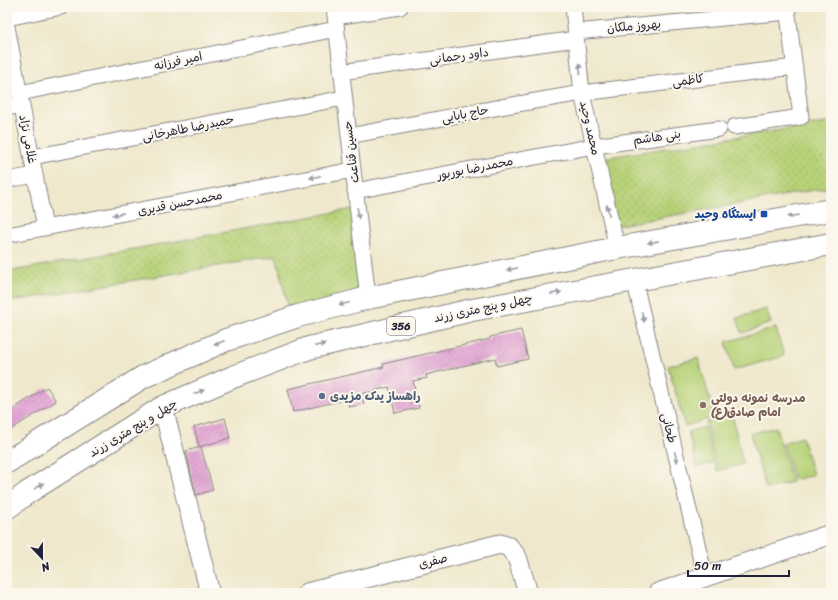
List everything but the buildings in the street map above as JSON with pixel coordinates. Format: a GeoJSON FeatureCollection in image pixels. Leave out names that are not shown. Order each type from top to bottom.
{"type":"FeatureCollection","features":[{"type":"Feature","properties":{"kind":"main road"},"geometry":{"type":"LineString","coordinates":[[7,462],[143,376],[226,340],[298,316],[368,298],[617,248],[831,210]]}},
{"type":"Feature","properties":{"kind":"main road","name":"چهل و پنج متری زرند"},"geometry":{"type":"LineString","coordinates":[[7,508],[27,493],[163,407],[233,377],[309,348],[472,310],[831,244]]}},
{"type":"Feature","properties":{"kind":"street"},"geometry":{"type":"LineString","coordinates":[[7,18],[60,7]]}},
{"type":"Feature","properties":{"kind":"street","name":"امیر فرزانه"},"geometry":{"type":"LineString","coordinates":[[7,108],[21,99],[335,18],[400,7]]}},
{"type":"Feature","properties":{"kind":"street","name":"محمد وحید"},"geometry":{"type":"LineString","coordinates":[[573,7],[582,93],[617,248]]}},
{"type":"Feature","properties":{"kind":"street"},"geometry":{"type":"LineString","coordinates":[[788,10],[795,67]]}},
{"type":"Feature","properties":{"kind":"street","name":"بهروز ملکان"},"geometry":{"type":"LineString","coordinates":[[576,35],[788,10]]}},
{"type":"Feature","properties":{"kind":"street","name":"حسین قناعت"},"geometry":{"type":"LineString","coordinates":[[335,18],[368,298]]}},
{"type":"Feature","properties":{"kind":"street","name":"داود رحمانی"},"geometry":{"type":"LineString","coordinates":[[341,72],[576,35]]}},
{"type":"Feature","properties":{"kind":"street","name":"غلامی نژاد"},"geometry":{"type":"LineString","coordinates":[[8,36],[45,228]]}},
{"type":"Feature","properties":{"kind":"street","name":"کاظمی"},"geometry":{"type":"LineString","coordinates":[[582,93],[795,67]]}},
{"type":"Feature","properties":{"kind":"street","name":"بنی هاشم"},"geometry":{"type":"LineString","coordinates":[[594,146],[801,117],[795,67]]}},
{"type":"Feature","properties":{"kind":"street","name":"حاج بابایی"},"geometry":{"type":"LineString","coordinates":[[349,136],[582,93]]}},
{"type":"Feature","properties":{"kind":"street","name":"حمیدرضا طاهرخانی"},"geometry":{"type":"LineString","coordinates":[[32,157],[344,98]]}},
{"type":"Feature","properties":{"kind":"street","name":"محمدرضا بوربور"},"geometry":{"type":"LineString","coordinates":[[355,191],[594,146]]}},
{"type":"Feature","properties":{"kind":"street","name":"محمدحسن قدیری"},"geometry":{"type":"LineString","coordinates":[[7,235],[353,170]]}},
{"type":"Feature","properties":{"kind":"street"},"geometry":{"type":"LineString","coordinates":[[7,180],[35,175]]}},
{"type":"Feature","properties":{"kind":"street","name":"طحانی"},"geometry":{"type":"LineString","coordinates":[[634,279],[705,576]]}},
{"type":"Feature","properties":{"kind":"street"},"geometry":{"type":"LineString","coordinates":[[163,407],[210,593]]}},
{"type":"Feature","properties":{"kind":"street"},"geometry":{"type":"LineString","coordinates":[[658,593],[683,589],[705,576],[831,534]]}},
{"type":"Feature","properties":{"kind":"street","name":"صفری"},"geometry":{"type":"LineString","coordinates":[[308,593],[500,544],[510,547],[517,557],[528,593]]}},
{"type":"Feature","properties":{"kind":"green space"},"geometry":{"type":"Polygon","coordinates":[[[831,122],[831,187],[614,226],[603,158],[831,122]]]}},
{"type":"Feature","properties":{"kind":"green space"},"geometry":{"type":"Polygon","coordinates":[[[353,209],[360,288],[356,293],[289,311],[276,256],[7,302],[7,272],[353,209]]]}},
{"type":"Feature","properties":{"kind":"green space"},"geometry":{"type":"Polygon","coordinates":[[[766,309],[771,323],[742,333],[737,318],[766,309]]]}},
{"type":"Feature","properties":{"kind":"green space"},"geometry":{"type":"Polygon","coordinates":[[[776,328],[784,356],[734,370],[726,342],[776,328]]]}},
{"type":"Feature","properties":{"kind":"green space"},"geometry":{"type":"Polygon","coordinates":[[[698,358],[715,417],[685,426],[668,366],[698,358]]]}},
{"type":"Feature","properties":{"kind":"green space"},"geometry":{"type":"Polygon","coordinates":[[[731,410],[743,464],[717,471],[706,422],[717,419],[716,414],[731,410]]]}},
{"type":"Feature","properties":{"kind":"green space"},"geometry":{"type":"Polygon","coordinates":[[[705,427],[713,463],[697,467],[688,432],[705,427]]]}},
{"type":"Feature","properties":{"kind":"green space"},"geometry":{"type":"Polygon","coordinates":[[[776,427],[792,482],[766,489],[750,434],[776,427]]]}},
{"type":"Feature","properties":{"kind":"green space"},"geometry":{"type":"Polygon","coordinates":[[[802,437],[813,475],[794,480],[783,443],[802,437]]]}},
{"type":"Feature","properties":{"kind":"place","name":"ایستگاه وحید"},"geometry":{"type":"Point","coordinates":[764,214]}},
{"type":"Feature","properties":{"kind":"place","name":"راهساز یدک مزیدی"},"geometry":{"type":"Point","coordinates":[322,396]}},
{"type":"Feature","properties":{"kind":"place","name":"مدرسه نمونه دولتی امام صادق(ع)"},"geometry":{"type":"Point","coordinates":[703,405]}}]}
